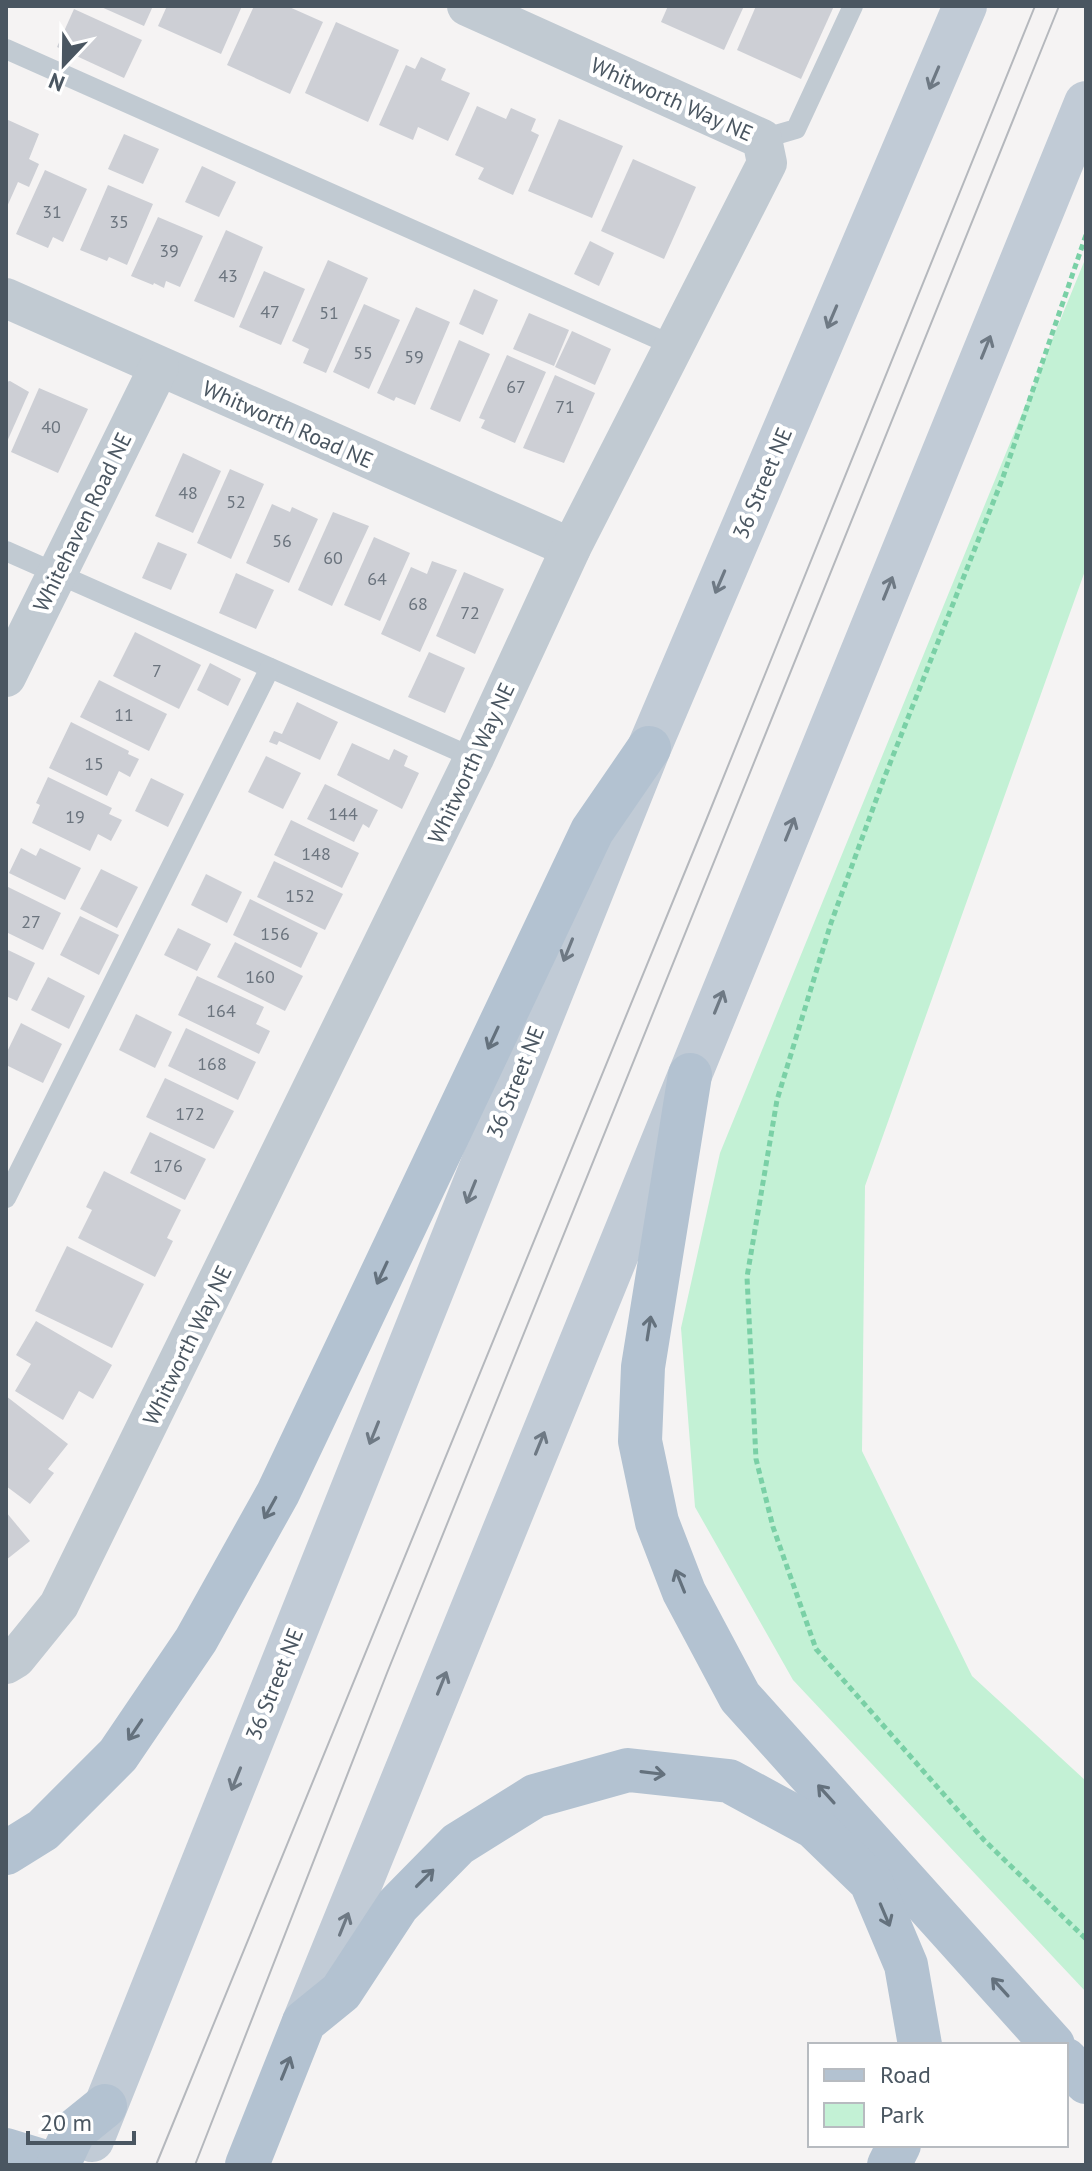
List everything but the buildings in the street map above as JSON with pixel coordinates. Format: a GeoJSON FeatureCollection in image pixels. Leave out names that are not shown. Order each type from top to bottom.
{"type":"FeatureCollection","features":[{"type":"Feature","properties":{"kind":"main road","name":"36 Street NE"},"geometry":{"type":"LineString","coordinates":[[82,2165],[649,748],[965,6]]}},
{"type":"Feature","properties":{"kind":"main road"},"geometry":{"type":"LineString","coordinates":[[247,2165],[1086,103]]}},
{"type":"Feature","properties":{"kind":"main road"},"geometry":{"type":"LineString","coordinates":[[6,1853],[43,1830],[118,1755],[196,1640],[278,1493],[592,831],[649,748]]}},
{"type":"Feature","properties":{"kind":"main road"},"geometry":{"type":"LineString","coordinates":[[690,1075],[643,1367],[640,1441],[657,1522],[684,1592],[740,1697],[1051,2043]]}},
{"type":"Feature","properties":{"kind":"main road"},"geometry":{"type":"LineString","coordinates":[[304,2022],[341,1992],[398,1905],[458,1844],[535,1796],[628,1770],[729,1781],[814,1827],[871,1882],[906,1965],[920,2043]]}},
{"type":"Feature","properties":{"kind":"main road"},"geometry":{"type":"LineString","coordinates":[[1068,2062],[1086,2082]]}},
{"type":"Feature","properties":{"kind":"main road"},"geometry":{"type":"LineString","coordinates":[[6,2150],[57,2165],[74,2131],[105,2106]]}},
{"type":"Feature","properties":{"kind":"main road"},"geometry":{"type":"LineString","coordinates":[[889,2165],[898,2147]]}},
{"type":"Feature","properties":{"kind":"street","name":"Whitworth Way NE"},"geometry":{"type":"LineString","coordinates":[[6,1664],[16,1658],[59,1605],[474,758],[571,548],[767,163],[762,139],[467,6]]}},
{"type":"Feature","properties":{"kind":"street","name":"Whitworth Road NE"},"geometry":{"type":"LineString","coordinates":[[6,298],[571,548]]}},
{"type":"Feature","properties":{"kind":"street","name":"Whitehaven Road NE"},"geometry":{"type":"LineString","coordinates":[[6,677],[159,367]]}},
{"type":"Feature","properties":{"kind":"lane"},"geometry":{"type":"LineString","coordinates":[[762,139],[796,129],[853,6]]}},
{"type":"Feature","properties":{"kind":"lane"},"geometry":{"type":"LineString","coordinates":[[6,49],[674,346]]}},
{"type":"Feature","properties":{"kind":"lane"},"geometry":{"type":"LineString","coordinates":[[6,551],[474,758]]}},
{"type":"Feature","properties":{"kind":"lane"},"geometry":{"type":"LineString","coordinates":[[6,1198],[270,668]]}},
{"type":"Feature","properties":{"kind":"path"},"geometry":{"type":"LineString","coordinates":[[1086,235],[1002,480],[883,781],[831,923],[777,1100],[747,1277],[756,1459],[773,1527],[816,1649],[984,1840],[1086,1939]]}},
{"type":"Feature","properties":{"kind":"green space"},"geometry":{"type":"Polygon","coordinates":[[[1086,257],[1086,568],[865,1186],[862,1451],[972,1676],[1086,1781],[1086,1992],[793,1680],[695,1507],[681,1328],[720,1153],[1086,257]]]}},
{"type":"Feature","properties":{"kind":"tram line"},"geometry":{"type":"LineString","coordinates":[[156,2165],[707,818],[1035,6]]}},
{"type":"Feature","properties":{"kind":"tram line"},"geometry":{"type":"LineString","coordinates":[[195,2165],[387,1673],[1059,6]]}}]}
